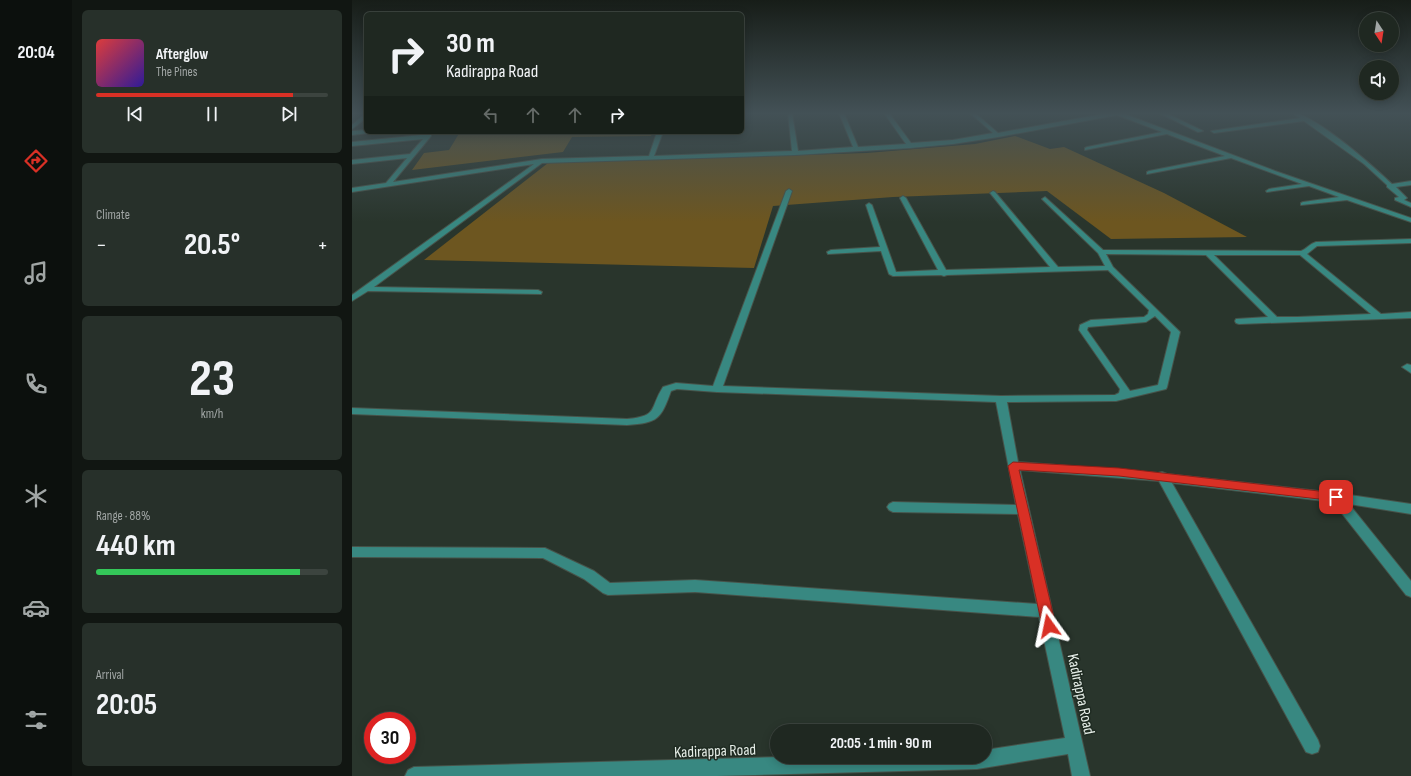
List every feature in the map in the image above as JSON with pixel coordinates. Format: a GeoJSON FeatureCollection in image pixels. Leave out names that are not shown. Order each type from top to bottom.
{"type":"FeatureCollection","features":[{"type":"Feature","properties":{"kind":"street"},"geometry":{"type":"LineString","coordinates":[[388,184],[417,149]]}},
{"type":"Feature","properties":{"kind":"street"},"geometry":{"type":"LineString","coordinates":[[651,157],[654,149]]}},
{"type":"Feature","properties":{"kind":"street"},"geometry":{"type":"LineString","coordinates":[[352,190],[542,161],[867,149]]}},
{"type":"Feature","properties":{"kind":"street"},"geometry":{"type":"LineString","coordinates":[[1214,149],[1411,220]]}},
{"type":"Feature","properties":{"kind":"street"},"geometry":{"type":"LineString","coordinates":[[1347,149],[1366,163],[1389,186],[1404,198],[1397,199],[1411,205]]}},
{"type":"Feature","properties":{"kind":"street"},"geometry":{"type":"LineString","coordinates":[[352,162],[411,156]]}},
{"type":"Feature","properties":{"kind":"street"},"geometry":{"type":"LineString","coordinates":[[1149,173],[1232,156]]}},
{"type":"Feature","properties":{"kind":"street"},"geometry":{"type":"LineString","coordinates":[[352,299],[542,161]]}},
{"type":"Feature","properties":{"kind":"street"},"geometry":{"type":"LineString","coordinates":[[1389,186],[1411,183]]}},
{"type":"Feature","properties":{"kind":"street"},"geometry":{"type":"LineString","coordinates":[[1269,192],[1309,184]]}},
{"type":"Feature","properties":{"kind":"street"},"geometry":{"type":"LineString","coordinates":[[717,389],[789,191]]}},
{"type":"Feature","properties":{"kind":"street"},"geometry":{"type":"LineString","coordinates":[[993,193],[1055,269]]}},
{"type":"Feature","properties":{"kind":"street"},"geometry":{"type":"LineString","coordinates":[[903,198],[944,274]]}},
{"type":"Feature","properties":{"kind":"street"},"geometry":{"type":"LineString","coordinates":[[1303,204],[1348,198]]}},
{"type":"Feature","properties":{"kind":"street"},"geometry":{"type":"LineString","coordinates":[[352,411],[627,422],[647,421],[657,415],[669,387],[676,386],[717,389],[1001,400],[1116,398],[1162,387],[1176,332],[1110,268],[1101,252],[1045,199]]}},
{"type":"Feature","properties":{"kind":"street"},"geometry":{"type":"LineString","coordinates":[[869,205],[893,274],[944,274],[1110,268]]}},
{"type":"Feature","properties":{"kind":"street"},"geometry":{"type":"LineString","coordinates":[[1399,216],[1411,210]]}},
{"type":"Feature","properties":{"kind":"street"},"geometry":{"type":"LineString","coordinates":[[1101,252],[1302,253],[1308,252],[1310,246],[1316,244],[1411,241]]}},
{"type":"Feature","properties":{"kind":"street"},"geometry":{"type":"LineString","coordinates":[[832,252],[885,248]]}},
{"type":"Feature","properties":{"kind":"street"},"geometry":{"type":"LineString","coordinates":[[1208,253],[1275,319]]}},
{"type":"Feature","properties":{"kind":"street"},"geometry":{"type":"LineString","coordinates":[[1302,253],[1379,316]]}},
{"type":"Feature","properties":{"kind":"street"},"geometry":{"type":"LineString","coordinates":[[366,289],[538,292]]}},
{"type":"Feature","properties":{"kind":"street"},"geometry":{"type":"LineString","coordinates":[[1124,395],[1126,389],[1083,330],[1084,325],[1091,323],[1146,319],[1152,315],[1153,309]]}},
{"type":"Feature","properties":{"kind":"street"},"geometry":{"type":"LineString","coordinates":[[1239,321],[1410,316]]}},
{"type":"Feature","properties":{"kind":"street","name":"Kadirappa Road"},"geometry":{"type":"LineString","coordinates":[[414,776],[977,760],[1075,745],[1013,466],[1001,400]]}},
{"type":"Feature","properties":{"kind":"street"},"geometry":{"type":"LineString","coordinates":[[1013,466],[1162,476],[1336,497],[1411,509]]}},
{"type":"Feature","properties":{"kind":"street"},"geometry":{"type":"LineString","coordinates":[[1162,476],[1312,746]]}},
{"type":"Feature","properties":{"kind":"street"},"geometry":{"type":"LineString","coordinates":[[1336,497],[1411,591]]}},
{"type":"Feature","properties":{"kind":"street"},"geometry":{"type":"LineString","coordinates":[[893,507],[1023,510]]}},
{"type":"Feature","properties":{"kind":"street"},"geometry":{"type":"LineString","coordinates":[[352,552],[545,553],[590,575],[608,589],[695,586],[1046,611]]}},
{"type":"Feature","properties":{"kind":"street"},"geometry":{"type":"LineString","coordinates":[[1075,745],[1081,776]]}},
{"type":"Feature","properties":{"kind":"shaded area"},"geometry":{"type":"Polygon","coordinates":[[[565,149],[563,152],[412,170],[424,153],[449,150],[565,149]]]}},
{"type":"Feature","properties":{"kind":"shaded area"},"geometry":{"type":"Polygon","coordinates":[[[912,149],[1069,149],[1164,193],[1247,237],[1111,239],[1047,191],[893,197],[773,206],[754,268],[424,260],[548,163],[867,153],[912,149]]]}},
{"type":"Feature","properties":{"kind":"route"},"geometry":{"type":"LineString","coordinates":[[1049,626],[1013,466],[1119,472],[1336,497]]}}]}
